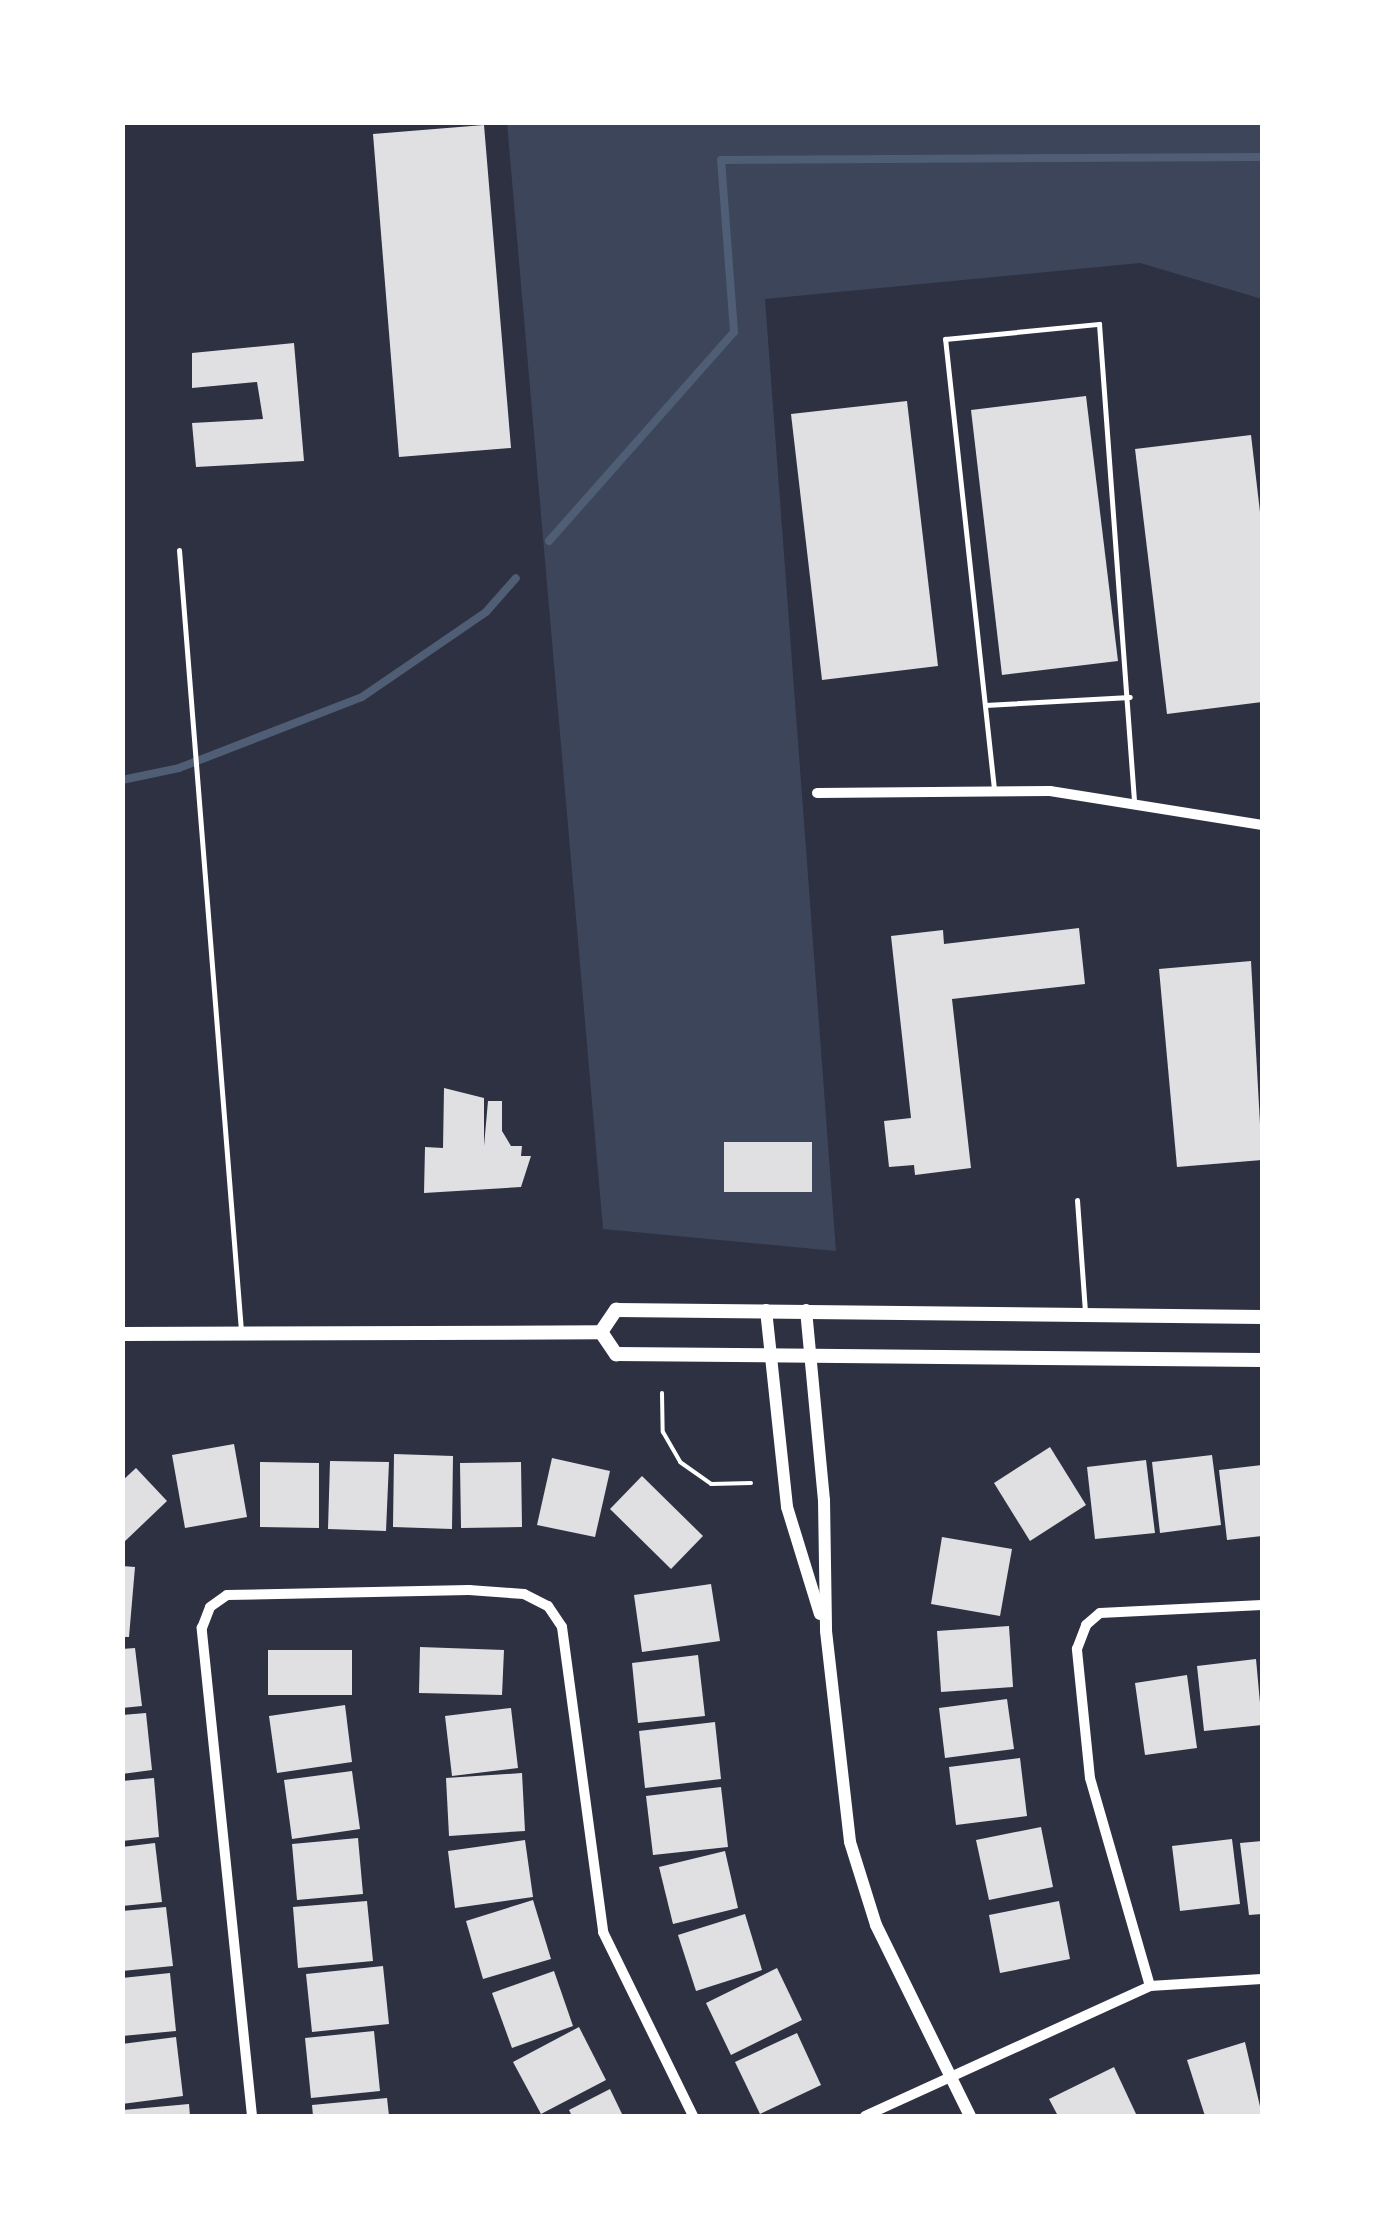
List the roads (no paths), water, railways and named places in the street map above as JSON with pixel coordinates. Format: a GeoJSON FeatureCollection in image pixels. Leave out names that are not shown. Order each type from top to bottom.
{"type":"FeatureCollection","features":[{"type":"Feature","properties":{"kind":"main road"},"geometry":{"type":"LineString","coordinates":[[601,1332],[616,1310],[1262,1317]]}},
{"type":"Feature","properties":{"kind":"main road"},"geometry":{"type":"LineString","coordinates":[[122,1334],[601,1332]]}},
{"type":"Feature","properties":{"kind":"main road"},"geometry":{"type":"LineString","coordinates":[[601,1332],[616,1354],[1262,1360]]}},
{"type":"Feature","properties":{"kind":"street"},"geometry":{"type":"LineString","coordinates":[[817,793],[1050,792],[1262,825]]}},
{"type":"Feature","properties":{"kind":"street"},"geometry":{"type":"LineString","coordinates":[[766,1310],[786,1507],[826,1631]]}},
{"type":"Feature","properties":{"kind":"street"},"geometry":{"type":"LineString","coordinates":[[806,1310],[824,1500],[826,1631],[858,1871],[970,2116]]}},
{"type":"Feature","properties":{"kind":"street"},"geometry":{"type":"LineString","coordinates":[[252,2116],[202,1628],[210,1607],[227,1595],[470,1590],[524,1594],[548,1606],[562,1627],[603,1932],[692,2116]]}},
{"type":"Feature","properties":{"kind":"street"},"geometry":{"type":"LineString","coordinates":[[1150,1986],[1090,1778],[1078,1649],[1086,1625],[1100,1613],[1262,1605]]}},
{"type":"Feature","properties":{"kind":"street"},"geometry":{"type":"LineString","coordinates":[[865,2116],[1150,1986],[1262,1980]]}},
{"type":"Feature","properties":{"kind":"lane"},"geometry":{"type":"LineString","coordinates":[[994,792],[945,339],[1099,324],[1130,697],[1134,805]]}},
{"type":"Feature","properties":{"kind":"lane"},"geometry":{"type":"LineString","coordinates":[[179,550],[242,1334]]}},
{"type":"Feature","properties":{"kind":"lane"},"geometry":{"type":"LineString","coordinates":[[985,705],[1130,697]]}},
{"type":"Feature","properties":{"kind":"lane"},"geometry":{"type":"LineString","coordinates":[[1077,1200],[1085,1314]]}},
{"type":"Feature","properties":{"kind":"waterway"},"geometry":{"type":"LineString","coordinates":[[549,541],[734,332],[721,160],[1262,157]]}},
{"type":"Feature","properties":{"kind":"waterway"},"geometry":{"type":"LineString","coordinates":[[122,780],[179,768],[362,697],[486,612],[516,578]]}}]}
